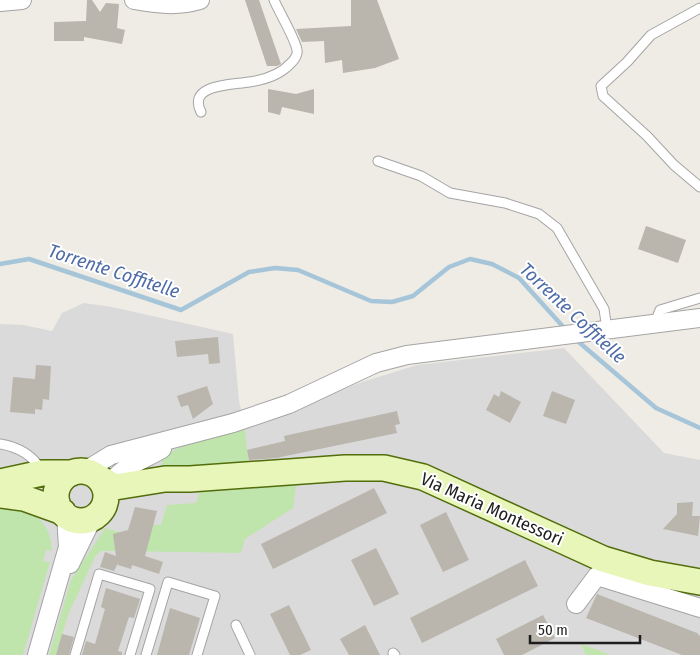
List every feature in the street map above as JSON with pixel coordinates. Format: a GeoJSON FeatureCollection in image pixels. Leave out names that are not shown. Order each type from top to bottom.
{"type":"FeatureCollection","features":[{"type":"Feature","properties":{"kind":"street"},"geometry":{"type":"LineString","coordinates":[[0,2],[22,0]]}},
{"type":"Feature","properties":{"kind":"street"},"geometry":{"type":"LineString","coordinates":[[134,0],[155,4],[184,5],[200,0]]}},
{"type":"Feature","properties":{"kind":"street"},"geometry":{"type":"LineString","coordinates":[[0,495],[24,498],[79,520],[111,455],[181,438],[289,404],[376,363],[407,355],[700,318]]}},
{"type":"Feature","properties":{"kind":"street"},"geometry":{"type":"LineString","coordinates":[[58,583],[72,560],[94,490],[118,472],[181,438]]}},
{"type":"Feature","properties":{"kind":"street"},"geometry":{"type":"LineString","coordinates":[[158,451],[155,457],[155,466],[158,474],[165,479]]}},
{"type":"Feature","properties":{"kind":"street","name":"Via Maria Montessori"},"geometry":{"type":"LineString","coordinates":[[190,479],[345,468],[384,468],[423,476],[603,559],[650,573],[700,582]]}},
{"type":"Feature","properties":{"kind":"street"},"geometry":{"type":"LineString","coordinates":[[0,482],[42,473],[94,490],[165,479],[190,479]]}},
{"type":"Feature","properties":{"kind":"street"},"geometry":{"type":"LineString","coordinates":[[37,655],[68,547],[64,514],[57,502],[57,491],[62,481],[121,498],[134,492],[190,479]]}},
{"type":"Feature","properties":{"kind":"street"},"geometry":{"type":"LineString","coordinates":[[576,604],[597,576],[700,608]]}},
{"type":"Feature","properties":{"kind":"lane"},"geometry":{"type":"LineString","coordinates":[[202,112],[198,104],[198,98],[202,93],[228,84],[265,78],[283,71],[295,59],[297,50],[274,0]]}},
{"type":"Feature","properties":{"kind":"lane"},"geometry":{"type":"LineString","coordinates":[[700,8],[651,35],[627,62],[601,86],[603,96],[674,165],[700,187]]}},
{"type":"Feature","properties":{"kind":"lane"},"geometry":{"type":"LineString","coordinates":[[378,161],[420,176],[450,193],[504,204],[539,214],[557,228],[604,309],[599,330]]}},
{"type":"Feature","properties":{"kind":"lane"},"geometry":{"type":"LineString","coordinates":[[654,323],[660,310],[700,298]]}},
{"type":"Feature","properties":{"kind":"lane"},"geometry":{"type":"LineString","coordinates":[[0,444],[13,446],[24,452],[36,462],[42,473]]}},
{"type":"Feature","properties":{"kind":"lane"},"geometry":{"type":"LineString","coordinates":[[75,655],[99,574],[150,589],[130,655]]}},
{"type":"Feature","properties":{"kind":"lane"},"geometry":{"type":"LineString","coordinates":[[146,655],[168,582],[215,596],[197,655]]}},
{"type":"Feature","properties":{"kind":"lane"},"geometry":{"type":"LineString","coordinates":[[236,625],[250,655]]}},
{"type":"Feature","properties":{"kind":"shaded area"},"geometry":{"type":"Polygon","coordinates":[[[84,303],[112,307],[233,334],[239,401],[245,429],[359,383],[417,365],[564,348],[664,453],[700,460],[700,655],[0,655],[0,324],[23,325],[52,331],[62,313],[84,303]]]}},
{"type":"Feature","properties":{"kind":"green space"},"geometry":{"type":"Polygon","coordinates":[[[245,429],[249,468],[162,468],[162,460],[178,448],[200,440],[245,429]]]}},
{"type":"Feature","properties":{"kind":"green space"},"geometry":{"type":"Polygon","coordinates":[[[297,480],[293,508],[245,539],[241,553],[101,551],[96,555],[68,615],[56,655],[49,655],[71,580],[105,528],[149,540],[153,525],[161,525],[167,505],[196,503],[201,488],[297,480]]]}},
{"type":"Feature","properties":{"kind":"green space"},"geometry":{"type":"Polygon","coordinates":[[[19,508],[39,519],[47,529],[50,535],[52,551],[46,550],[43,561],[50,562],[23,655],[0,655],[0,509],[19,508]]]}},
{"type":"Feature","properties":{"kind":"green space"},"geometry":{"type":"Polygon","coordinates":[[[581,644],[611,655],[586,655],[581,644]]]}},
{"type":"Feature","properties":{"kind":"building"},"geometry":{"type":"Polygon","coordinates":[[[87,0],[92,0],[100,12],[106,3],[119,4],[117,28],[125,30],[122,44],[84,37],[84,41],[54,41],[54,22],[86,21],[87,0]]]}},
{"type":"Feature","properties":{"kind":"building"},"geometry":{"type":"Polygon","coordinates":[[[245,0],[259,0],[281,64],[267,66],[245,0]]]}},
{"type":"Feature","properties":{"kind":"building"},"geometry":{"type":"Polygon","coordinates":[[[351,0],[377,0],[399,59],[375,68],[343,73],[342,60],[325,63],[324,41],[302,42],[296,29],[351,26],[351,0]]]}},
{"type":"Feature","properties":{"kind":"building"},"geometry":{"type":"Polygon","coordinates":[[[268,89],[296,94],[314,89],[314,114],[282,107],[280,115],[268,112],[268,89]]]}},
{"type":"Feature","properties":{"kind":"building"},"geometry":{"type":"Polygon","coordinates":[[[646,226],[686,240],[678,263],[638,249],[646,226]]]}},
{"type":"Feature","properties":{"kind":"building"},"geometry":{"type":"Polygon","coordinates":[[[218,337],[220,363],[209,364],[208,354],[177,357],[175,341],[218,337]]]}},
{"type":"Feature","properties":{"kind":"building"},"geometry":{"type":"Polygon","coordinates":[[[36,365],[51,366],[49,400],[43,399],[42,410],[35,409],[35,414],[10,412],[13,377],[35,379],[36,365]]]}},
{"type":"Feature","properties":{"kind":"building"},"geometry":{"type":"Polygon","coordinates":[[[207,386],[213,404],[193,419],[188,405],[181,407],[177,396],[207,386]]]}},
{"type":"Feature","properties":{"kind":"building"},"geometry":{"type":"Polygon","coordinates":[[[501,391],[521,402],[510,423],[486,410],[494,394],[499,397],[501,391]]]}},
{"type":"Feature","properties":{"kind":"building"},"geometry":{"type":"Polygon","coordinates":[[[552,391],[575,400],[566,424],[543,416],[552,391]]]}},
{"type":"Feature","properties":{"kind":"building"},"geometry":{"type":"Polygon","coordinates":[[[397,411],[400,424],[395,425],[397,433],[276,458],[249,460],[247,450],[285,441],[284,436],[397,411]]]}},
{"type":"Feature","properties":{"kind":"building"},"geometry":{"type":"Polygon","coordinates":[[[374,488],[387,513],[273,569],[261,544],[374,488]]]}},
{"type":"Feature","properties":{"kind":"building"},"geometry":{"type":"Polygon","coordinates":[[[693,502],[692,516],[700,516],[698,536],[663,529],[677,514],[677,503],[693,502]]]}},
{"type":"Feature","properties":{"kind":"building"},"geometry":{"type":"Polygon","coordinates":[[[135,507],[157,511],[145,556],[163,562],[159,574],[132,565],[131,569],[118,565],[118,563],[114,571],[100,567],[105,552],[116,556],[113,534],[128,530],[135,507]]]}},
{"type":"Feature","properties":{"kind":"building"},"geometry":{"type":"Polygon","coordinates":[[[446,512],[469,560],[443,572],[420,525],[446,512]]]}},
{"type":"Feature","properties":{"kind":"building"},"geometry":{"type":"Polygon","coordinates":[[[376,548],[399,594],[374,606],[351,560],[376,548]]]}},
{"type":"Feature","properties":{"kind":"building"},"geometry":{"type":"Polygon","coordinates":[[[525,560],[538,586],[422,643],[410,618],[525,560]]]}},
{"type":"Feature","properties":{"kind":"building"},"geometry":{"type":"Polygon","coordinates":[[[106,588],[140,599],[134,618],[129,617],[118,651],[122,652],[122,655],[82,655],[86,641],[95,644],[105,609],[101,607],[106,588]]]}},
{"type":"Feature","properties":{"kind":"building"},"geometry":{"type":"Polygon","coordinates":[[[597,594],[697,633],[700,636],[700,655],[682,655],[586,618],[597,594]]]}},
{"type":"Feature","properties":{"kind":"building"},"geometry":{"type":"Polygon","coordinates":[[[289,605],[311,650],[300,655],[290,655],[270,614],[289,605]]]}},
{"type":"Feature","properties":{"kind":"building"},"geometry":{"type":"Polygon","coordinates":[[[170,608],[200,618],[189,655],[157,655],[170,608]]]}},
{"type":"Feature","properties":{"kind":"building"},"geometry":{"type":"Polygon","coordinates":[[[543,615],[555,638],[522,655],[504,655],[496,639],[543,615]]]}},
{"type":"Feature","properties":{"kind":"building"},"geometry":{"type":"Polygon","coordinates":[[[365,625],[380,655],[349,655],[340,639],[365,625]]]}},
{"type":"Feature","properties":{"kind":"building"},"geometry":{"type":"Polygon","coordinates":[[[62,634],[74,637],[69,655],[56,655],[62,634]]]}},
{"type":"Feature","properties":{"kind":"waterway","name":"Torrente Coffitelle"},"geometry":{"type":"LineString","coordinates":[[0,264],[29,259],[181,310],[249,272],[275,268],[298,270],[371,301],[392,302],[413,296],[449,267],[470,259],[492,264],[519,278],[567,331]]}},
{"type":"Feature","properties":{"kind":"waterway","name":"Torrente Coffitelle"},"geometry":{"type":"LineString","coordinates":[[574,338],[656,408],[700,428]]}}]}
